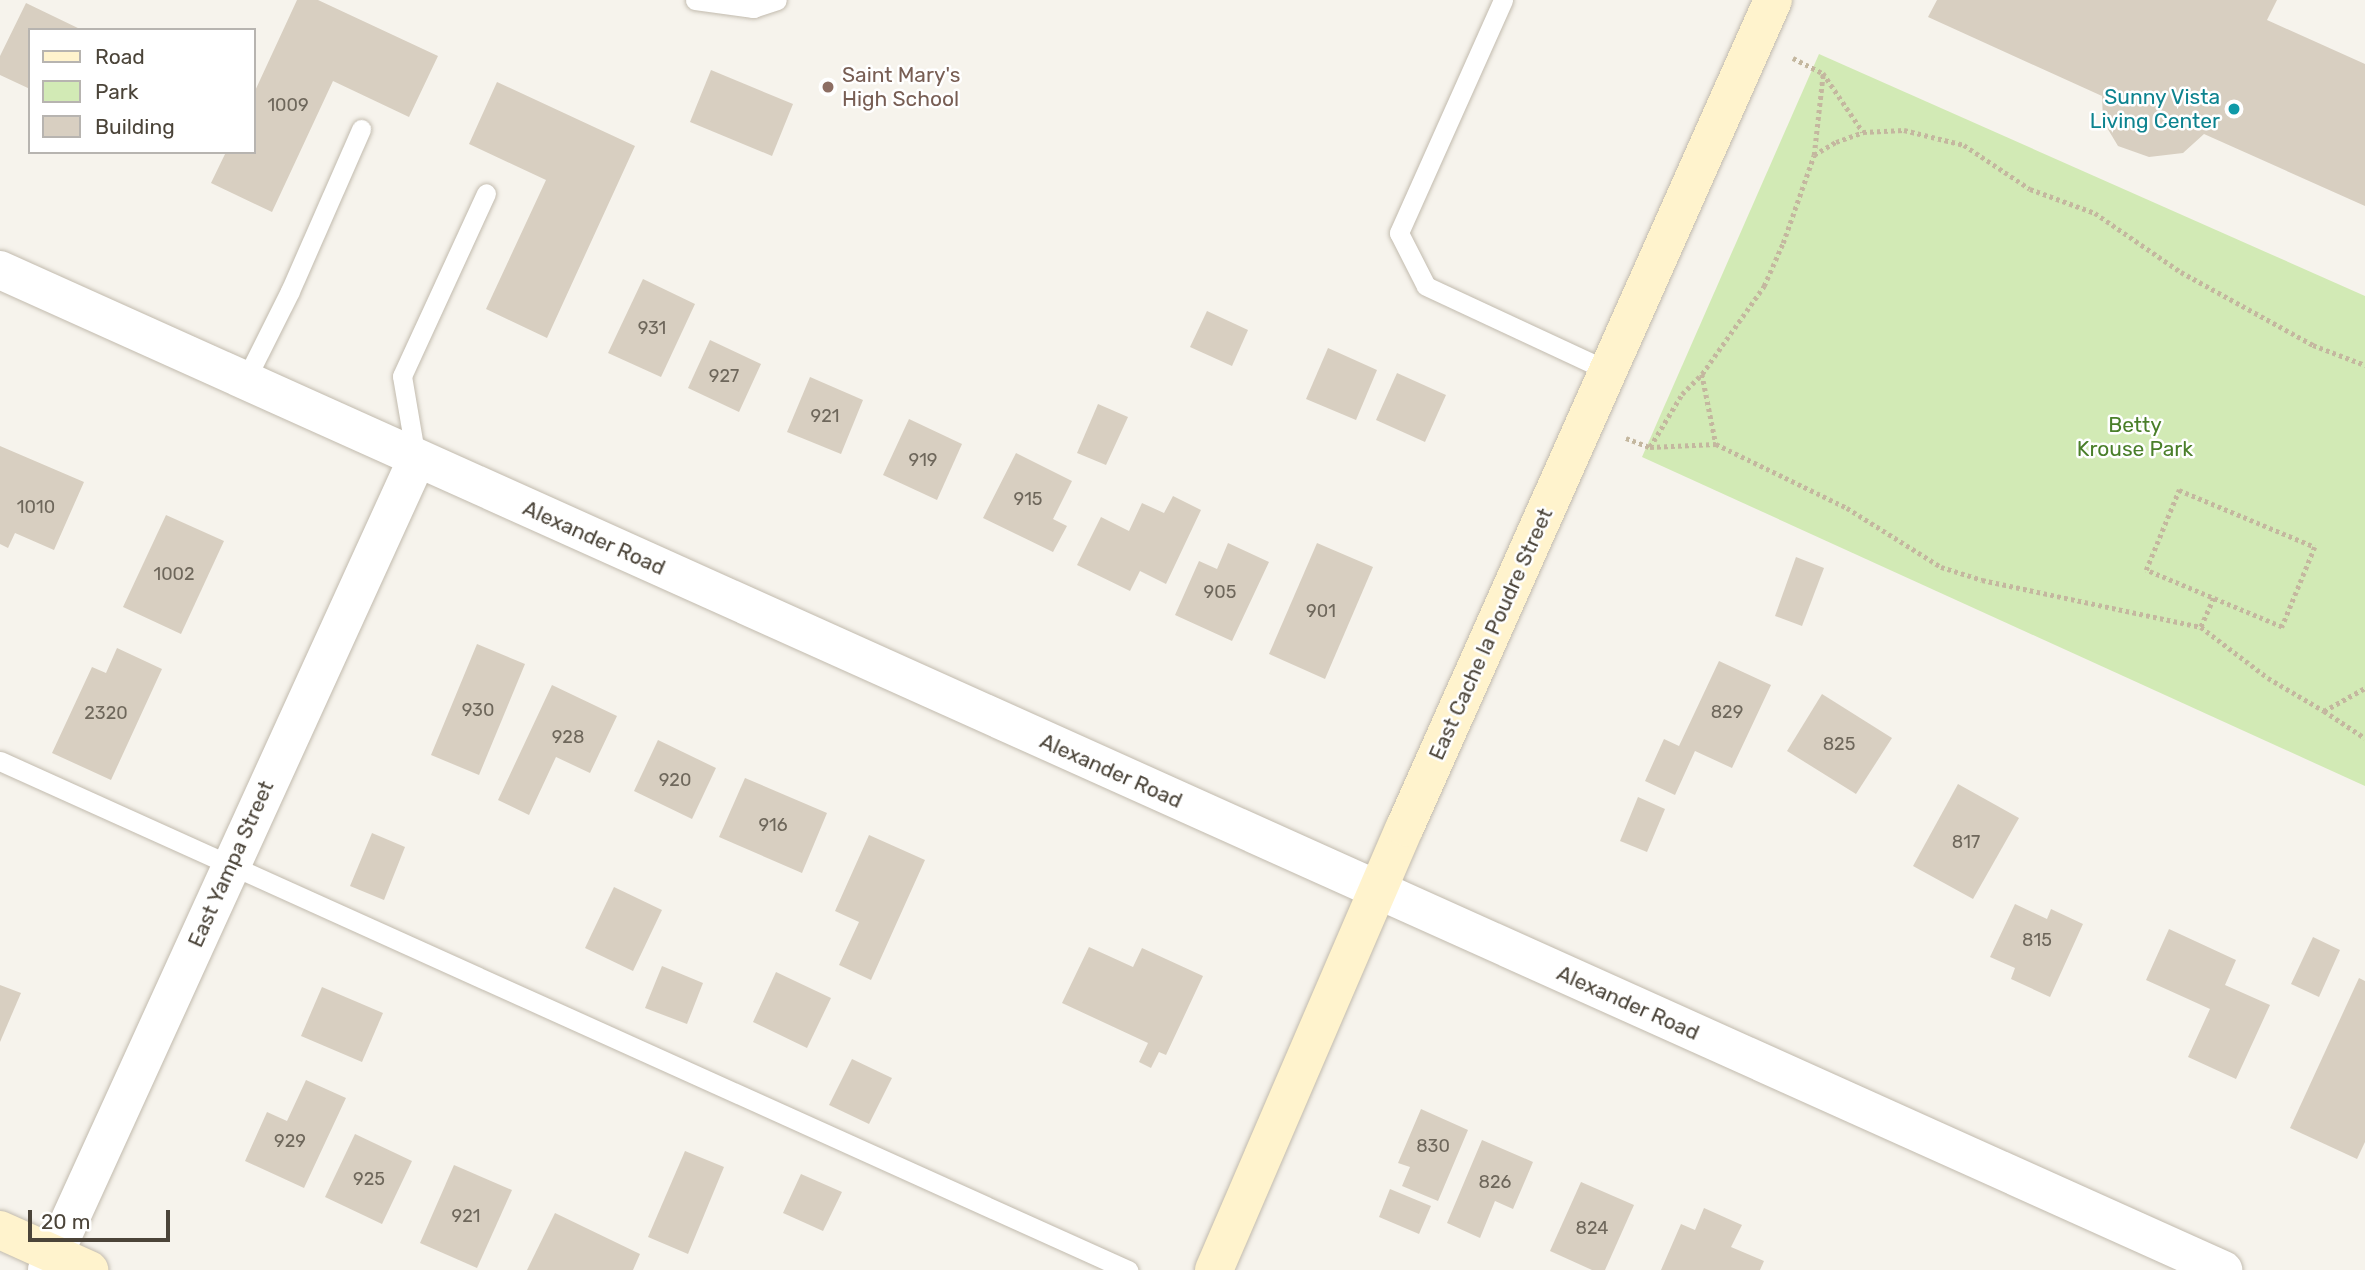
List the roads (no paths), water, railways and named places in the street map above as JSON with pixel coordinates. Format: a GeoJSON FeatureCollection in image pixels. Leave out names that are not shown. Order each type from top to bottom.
{"type":"FeatureCollection","features":[{"type":"Feature","properties":{"kind":"street","name":"East Cache la Poudre Street"},"geometry":{"type":"LineString","coordinates":[[1214,1270],[1405,827],[1773,0]]}},
{"type":"Feature","properties":{"kind":"street","name":"Alexander Road"},"geometry":{"type":"LineString","coordinates":[[0,270],[2223,1270]]}},
{"type":"Feature","properties":{"kind":"street","name":"East Yampa Street"},"geometry":{"type":"LineString","coordinates":[[50,1262],[416,459]]}},
{"type":"Feature","properties":{"kind":"street"},"geometry":{"type":"LineString","coordinates":[[0,1230],[50,1262],[89,1270]]}},
{"type":"Feature","properties":{"kind":"lane"},"geometry":{"type":"LineString","coordinates":[[695,0],[753,8],[777,0]]}},
{"type":"Feature","properties":{"kind":"lane"},"geometry":{"type":"LineString","coordinates":[[1503,0],[1399,233],[1426,286],[1608,371]]}},
{"type":"Feature","properties":{"kind":"lane"},"geometry":{"type":"LineString","coordinates":[[246,379],[290,291],[361,129]]}},
{"type":"Feature","properties":{"kind":"lane"},"geometry":{"type":"LineString","coordinates":[[416,459],[402,376],[486,193]]}},
{"type":"Feature","properties":{"kind":"lane"},"geometry":{"type":"LineString","coordinates":[[0,761],[1128,1270]]}},
{"type":"Feature","properties":{"kind":"place","name":"Saint Mary's High School"},"geometry":{"type":"Point","coordinates":[828,87]}},
{"type":"Feature","properties":{"kind":"place","name":"Sunny Vista Living Center"},"geometry":{"type":"Point","coordinates":[2234,109]}},
{"type":"Feature","properties":{"kind":"park label","name":"Betty Krouse Park"},"geometry":{"type":"Point","coordinates":[2135,437]}}]}
